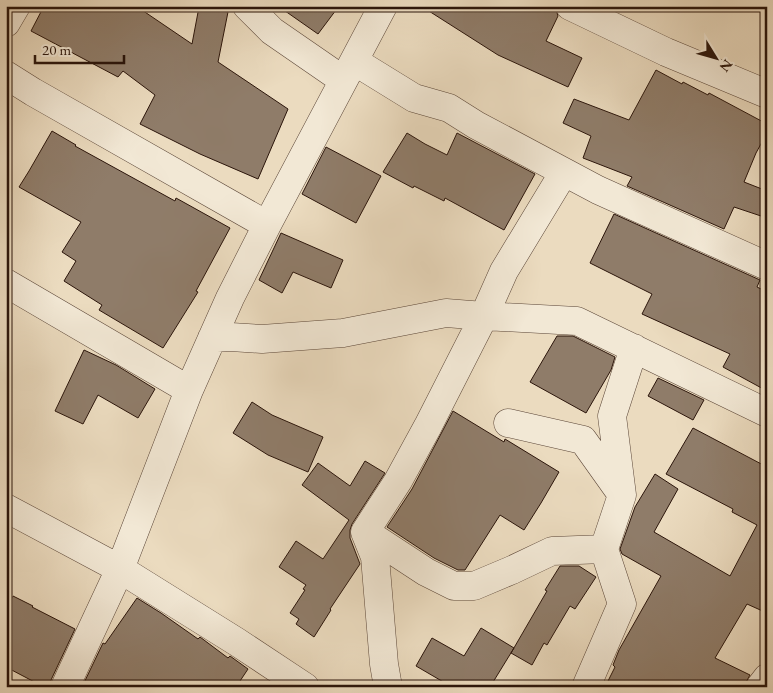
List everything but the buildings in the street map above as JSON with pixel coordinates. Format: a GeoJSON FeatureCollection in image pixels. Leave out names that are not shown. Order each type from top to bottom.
{"type":"FeatureCollection","features":[{"type":"Feature","properties":{"kind":"street"},"geometry":{"type":"LineString","coordinates":[[6,23],[16,6]]}},
{"type":"Feature","properties":{"kind":"street"},"geometry":{"type":"LineString","coordinates":[[247,6],[272,30],[348,70],[414,98],[449,108],[476,125],[598,190],[767,266]]}},
{"type":"Feature","properties":{"kind":"street"},"geometry":{"type":"LineString","coordinates":[[65,687],[120,569],[189,390],[230,298],[383,6]]}},
{"type":"Feature","properties":{"kind":"street"},"geometry":{"type":"LineString","coordinates":[[570,6],[666,52],[767,94]]}},
{"type":"Feature","properties":{"kind":"street"},"geometry":{"type":"LineString","coordinates":[[6,75],[268,225]]}},
{"type":"Feature","properties":{"kind":"street"},"geometry":{"type":"LineString","coordinates":[[365,532],[398,481],[432,418],[484,316],[504,270],[564,172]]}},
{"type":"Feature","properties":{"kind":"street"},"geometry":{"type":"LineString","coordinates":[[6,283],[189,390]]}},
{"type":"Feature","properties":{"kind":"street"},"geometry":{"type":"LineString","coordinates":[[212,338],[262,339],[343,333],[446,313],[577,321],[767,413]]}},
{"type":"Feature","properties":{"kind":"street"},"geometry":{"type":"LineString","coordinates":[[586,687],[622,604],[604,549],[622,495],[612,416],[634,348]]}},
{"type":"Feature","properties":{"kind":"street"},"geometry":{"type":"LineString","coordinates":[[508,423],[583,440],[622,495]]}},
{"type":"Feature","properties":{"kind":"street"},"geometry":{"type":"LineString","coordinates":[[6,508],[120,569],[305,687]]}},
{"type":"Feature","properties":{"kind":"street"},"geometry":{"type":"LineString","coordinates":[[365,532],[426,572],[454,586],[474,586],[552,551],[604,549]]}},
{"type":"Feature","properties":{"kind":"street"},"geometry":{"type":"LineString","coordinates":[[365,532],[375,557],[384,664],[388,687]]}},
{"type":"Feature","properties":{"kind":"street"},"geometry":{"type":"LineString","coordinates":[[760,687],[767,678]]}}]}
